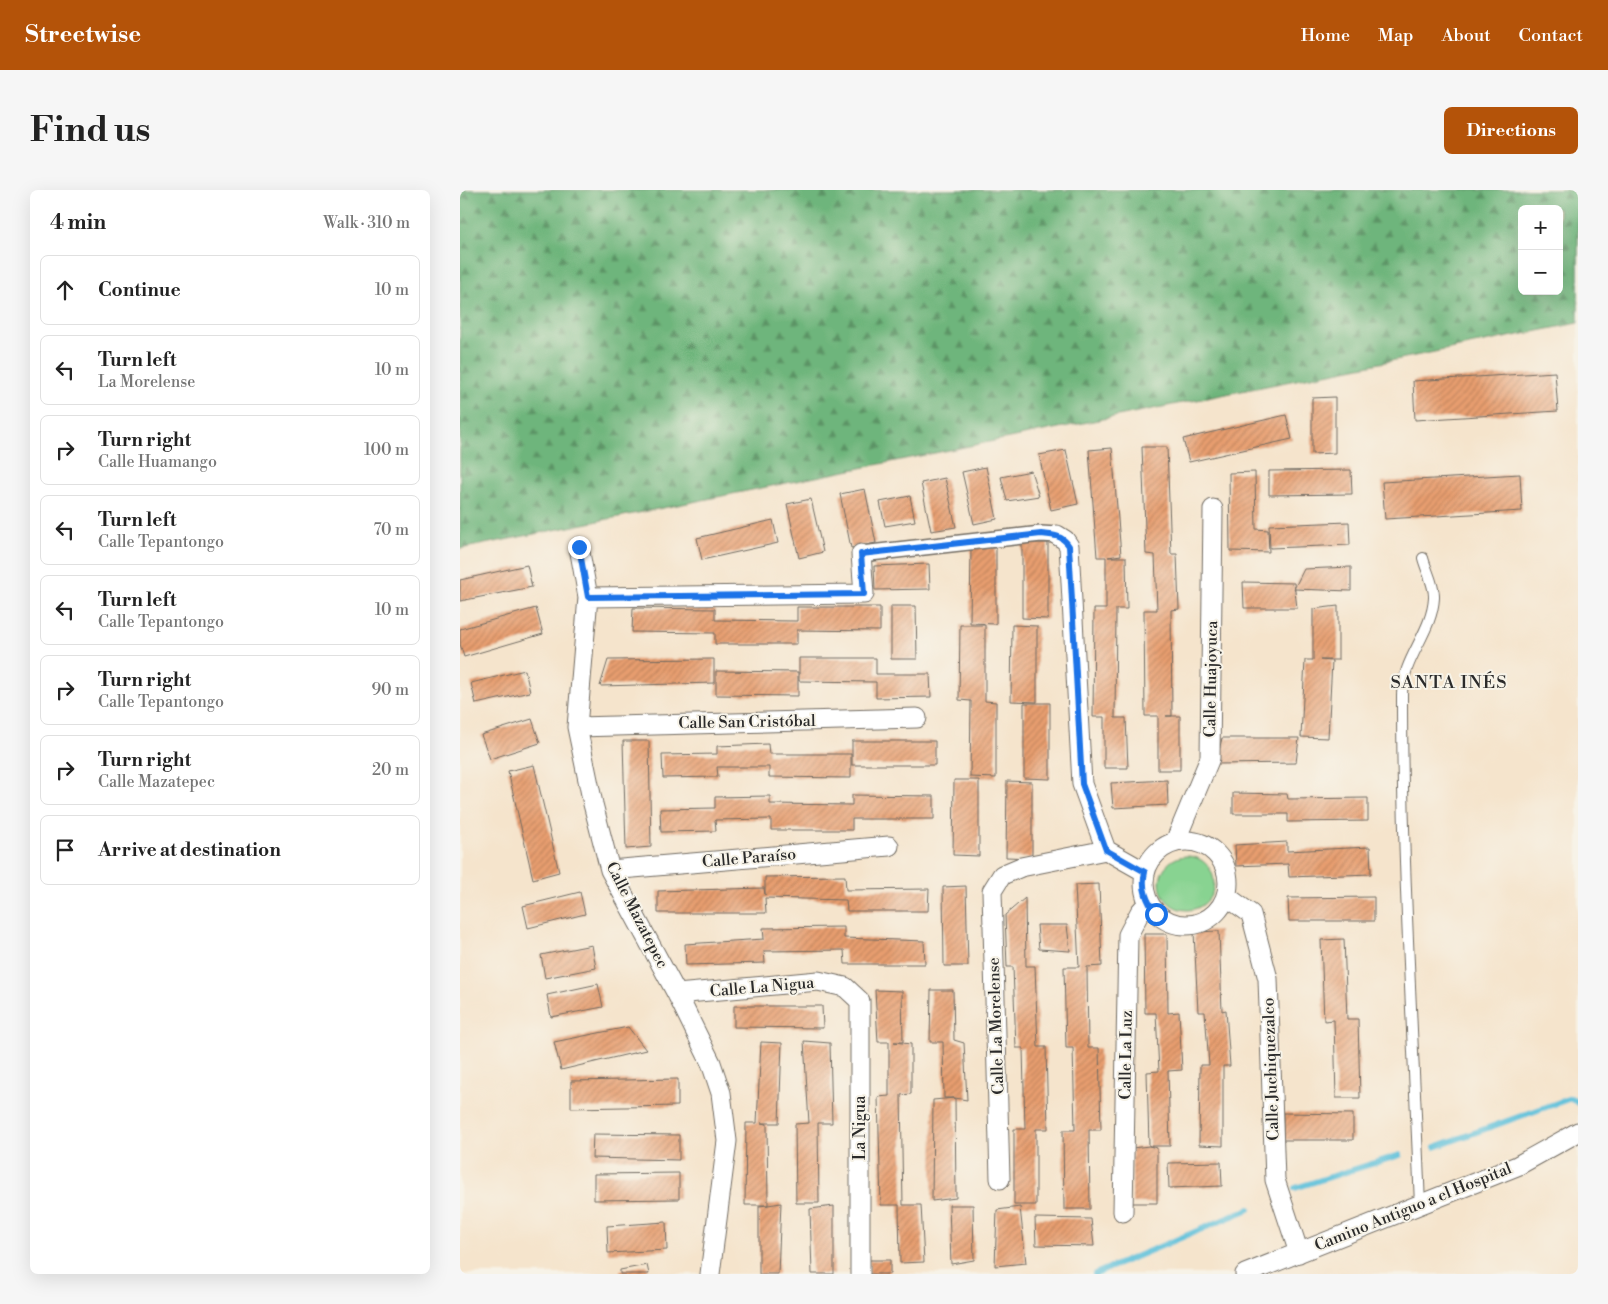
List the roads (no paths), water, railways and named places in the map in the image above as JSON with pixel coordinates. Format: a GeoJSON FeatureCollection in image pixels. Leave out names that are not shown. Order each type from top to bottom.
{"type":"FeatureCollection","features":[{"type":"Feature","properties":{"kind":"street","name":"Calle Huajoyuca"},"geometry":{"type":"LineString","coordinates":[[1175,842],[1210,758],[1213,508]]}},
{"type":"Feature","properties":{"kind":"street"},"geometry":{"type":"LineString","coordinates":[[588,597],[864,594],[861,554],[1041,534],[1057,535],[1069,546],[1082,784],[1106,850],[1145,872]]}},
{"type":"Feature","properties":{"kind":"street","name":"Calle Mazatepec"},"geometry":{"type":"LineString","coordinates":[[579,547],[588,597],[576,727],[592,804],[610,870],[677,994],[711,1063],[721,1093],[728,1141],[710,1274]]}},
{"type":"Feature","properties":{"kind":"street","name":"Calle San Cristóbal"},"geometry":{"type":"LineString","coordinates":[[576,727],[917,718]]}},
{"type":"Feature","properties":{"kind":"street"},"geometry":{"type":"LineString","coordinates":[[1187,840],[1202,843],[1214,851],[1224,862],[1228,875],[1226,896],[1217,912],[1206,920],[1194,925],[1180,925],[1156,914],[1148,903],[1144,889],[1145,872],[1149,860],[1159,850],[1175,842],[1187,840]]}},
{"type":"Feature","properties":{"kind":"street","name":"Calle Paraíso"},"geometry":{"type":"LineString","coordinates":[[610,870],[888,846]]}},
{"type":"Feature","properties":{"kind":"street","name":"Calle La Morelense"},"geometry":{"type":"LineString","coordinates":[[1000,1180],[992,891],[1002,875],[1021,867],[1106,850]]}},
{"type":"Feature","properties":{"kind":"street","name":"Calle Juchiquezalco"},"geometry":{"type":"LineString","coordinates":[[1226,896],[1250,914],[1268,979],[1275,1180],[1299,1252]]}},
{"type":"Feature","properties":{"kind":"street","name":"Calle La Luz"},"geometry":{"type":"LineString","coordinates":[[1124,1212],[1128,936],[1140,912],[1148,903]]}},
{"type":"Feature","properties":{"kind":"street","name":"Calle La Nigua"},"geometry":{"type":"LineString","coordinates":[[677,994],[818,981],[846,987]]}},
{"type":"Feature","properties":{"kind":"street","name":"La Nigua"},"geometry":{"type":"LineString","coordinates":[[846,987],[860,1001],[860,1274]]}},
{"type":"Feature","properties":{"kind":"street","name":"Camino Antiguo a el Hospital"},"geometry":{"type":"LineString","coordinates":[[1245,1274],[1516,1166],[1578,1132]]}},
{"type":"Feature","properties":{"kind":"lane"},"geometry":{"type":"LineString","coordinates":[[1420,1205],[1405,852],[1402,691],[1408,665],[1430,618],[1434,597],[1423,558]]}},
{"type":"Feature","properties":{"kind":"waterway"},"geometry":{"type":"LineString","coordinates":[[1435,1147],[1571,1098],[1578,1103]]}},
{"type":"Feature","properties":{"kind":"waterway"},"geometry":{"type":"LineString","coordinates":[[1295,1188],[1400,1155]]}},
{"type":"Feature","properties":{"kind":"waterway"},"geometry":{"type":"LineString","coordinates":[[1095,1274],[1249,1209]]}},
{"type":"Feature","properties":{"kind":"district","name":"SANTA INÉS"},"geometry":{"type":"Point","coordinates":[1449,682]}}]}
